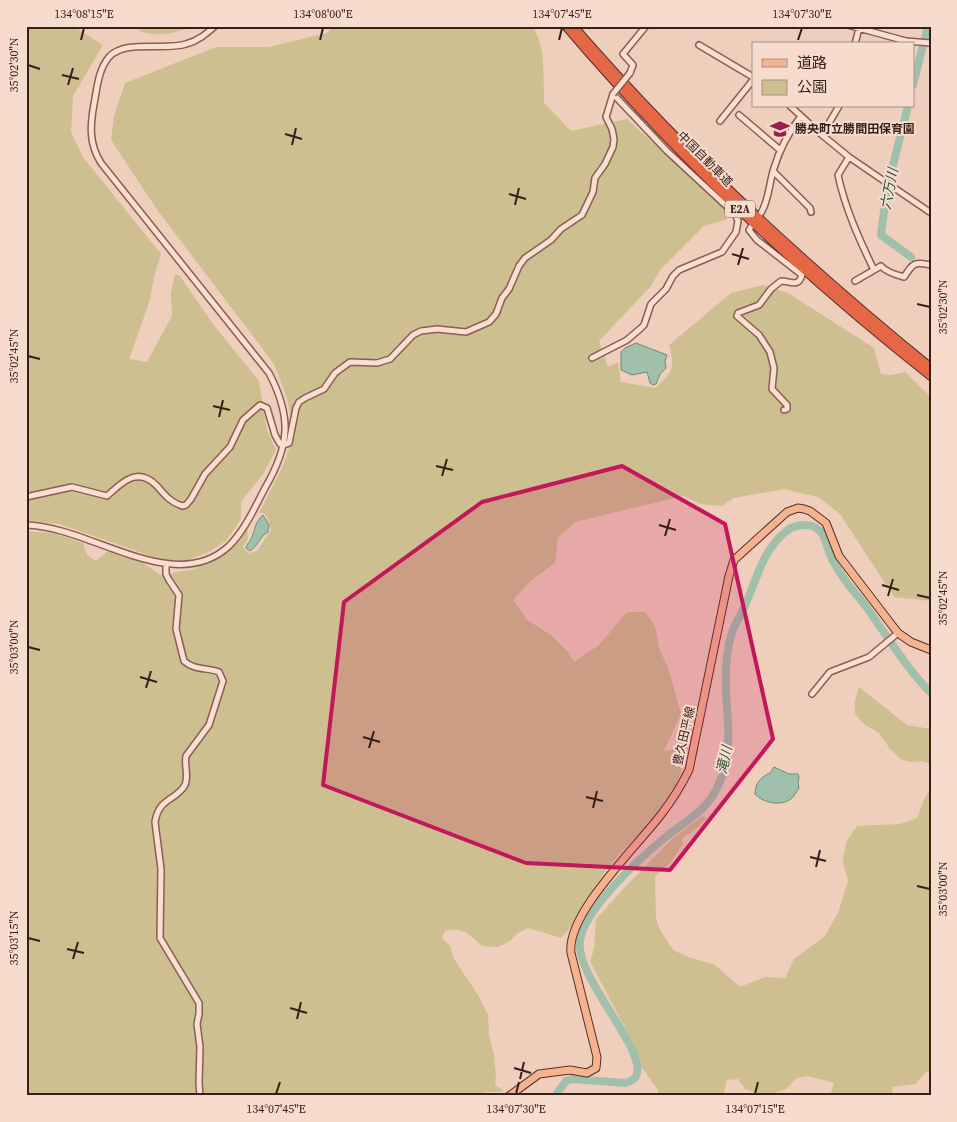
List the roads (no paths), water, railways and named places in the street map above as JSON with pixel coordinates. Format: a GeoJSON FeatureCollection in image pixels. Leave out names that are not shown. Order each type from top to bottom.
{"type":"FeatureCollection","features":[{"type":"Feature","properties":{"kind":"highway","name":"中国自動車道"},"geometry":{"type":"LineString","coordinates":[[566,26],[657,127],[741,210],[848,307],[931,376]]}},
{"type":"Feature","properties":{"kind":"highway","name":"中国自動車道"},"geometry":{"type":"LineString","coordinates":[[574,26],[659,120],[743,203],[820,274],[931,368]]}},
{"type":"Feature","properties":{"kind":"main road","name":"豊久田平線"},"geometry":{"type":"LineString","coordinates":[[510,1096],[539,1074],[570,1070],[587,1074],[596,1068],[597,1057],[570,953],[571,937],[576,923],[595,894],[664,811],[684,780],[696,741],[728,576],[734,560],[787,512],[798,508],[810,511],[826,524],[840,556],[896,634],[931,650]]}},
{"type":"Feature","properties":{"kind":"street"},"geometry":{"type":"LineString","coordinates":[[26,525],[61,530],[166,564],[183,566],[204,561],[214,557],[229,545],[244,525],[272,476],[281,456],[284,445],[284,410],[276,386],[269,373],[101,163],[92,145],[91,127],[98,81],[110,56],[125,48],[137,46],[162,48],[186,45],[204,36],[215,26]]}},
{"type":"Feature","properties":{"kind":"street"},"geometry":{"type":"LineString","coordinates":[[284,445],[289,443],[296,408],[300,402],[324,388],[335,374],[350,362],[378,363],[390,359],[413,335],[421,331],[437,329],[466,332],[489,322],[496,314],[502,298],[509,289],[519,266],[525,258],[582,215],[593,192],[595,178],[605,164],[613,147],[612,129],[606,117],[613,94],[630,73],[632,65],[623,54],[646,26]]}},
{"type":"Feature","properties":{"kind":"street"},"geometry":{"type":"LineString","coordinates":[[851,26],[906,41],[931,43]]}},
{"type":"Feature","properties":{"kind":"street"},"geometry":{"type":"LineString","coordinates":[[856,42],[859,28]]}},
{"type":"Feature","properties":{"kind":"street"},"geometry":{"type":"LineString","coordinates":[[699,46],[752,77]]}},
{"type":"Feature","properties":{"kind":"street"},"geometry":{"type":"LineString","coordinates":[[720,121],[752,79]]}},
{"type":"Feature","properties":{"kind":"street"},"geometry":{"type":"LineString","coordinates":[[592,358],[628,340],[644,325],[651,304],[666,288],[673,276],[679,270],[722,252],[736,232],[738,225],[735,214],[667,151],[613,94]]}},
{"type":"Feature","properties":{"kind":"street"},"geometry":{"type":"LineString","coordinates":[[792,108],[850,157],[931,213]]}},
{"type":"Feature","properties":{"kind":"street"},"geometry":{"type":"LineString","coordinates":[[822,135],[838,108]]}},
{"type":"Feature","properties":{"kind":"street"},"geometry":{"type":"LineString","coordinates":[[739,115],[780,150]]}},
{"type":"Feature","properties":{"kind":"street"},"geometry":{"type":"LineString","coordinates":[[761,213],[765,207],[773,171],[784,140],[802,116]]}},
{"type":"Feature","properties":{"kind":"street"},"geometry":{"type":"LineString","coordinates":[[850,157],[838,175],[841,191],[855,230],[874,270]]}},
{"type":"Feature","properties":{"kind":"street"},"geometry":{"type":"LineString","coordinates":[[773,171],[810,208],[811,212]]}},
{"type":"Feature","properties":{"kind":"street"},"geometry":{"type":"LineString","coordinates":[[752,225],[749,230],[757,240],[802,275],[798,282],[794,284],[782,281],[771,289],[759,305],[743,310],[737,316],[759,335],[770,352],[774,368],[772,389],[787,405],[787,409],[784,410]]}},
{"type":"Feature","properties":{"kind":"street"},"geometry":{"type":"LineString","coordinates":[[855,281],[881,266],[884,270],[904,277],[912,265],[918,263],[931,266]]}},
{"type":"Feature","properties":{"kind":"street"},"geometry":{"type":"LineString","coordinates":[[26,497],[72,487],[107,496],[125,480],[139,477],[147,478],[151,481],[168,499],[182,506],[186,505],[205,474],[230,447],[243,420],[260,405],[267,408],[275,435],[280,444],[284,445]]}},
{"type":"Feature","properties":{"kind":"street"},"geometry":{"type":"LineString","coordinates":[[166,564],[169,580],[179,595],[176,629],[184,661],[194,668],[212,669],[219,672],[224,681],[209,725],[186,756],[186,780],[184,786],[162,804],[156,815],[155,822],[161,869],[160,938],[199,1003],[197,1024],[200,1047],[200,1096]]}},
{"type":"Feature","properties":{"kind":"street"},"geometry":{"type":"LineString","coordinates":[[812,694],[830,672],[869,657],[896,634]]}},
{"type":"Feature","properties":{"kind":"waterway","name":"六万川"},"geometry":{"type":"LineString","coordinates":[[914,81],[928,26]]}},
{"type":"Feature","properties":{"kind":"waterway","name":"六万川"},"geometry":{"type":"LineString","coordinates":[[907,108],[887,189],[881,235],[911,257]]}},
{"type":"Feature","properties":{"kind":"waterway","name":"滝川"},"geometry":{"type":"LineString","coordinates":[[555,1096],[566,1081],[572,1079],[625,1083],[633,1080],[636,1076],[637,1064],[632,1049],[588,973],[581,955],[580,940],[584,927],[603,898],[656,845],[695,815],[707,803],[717,788],[727,757],[726,666],[731,636],[765,558],[783,534],[791,528],[801,525],[815,527],[821,532],[841,574],[905,663],[931,693]]}},
{"type":"Feature","properties":{"kind":"place","name":"勝央町立勝間田保育園"},"geometry":{"type":"Point","coordinates":[780,129]}}]}
